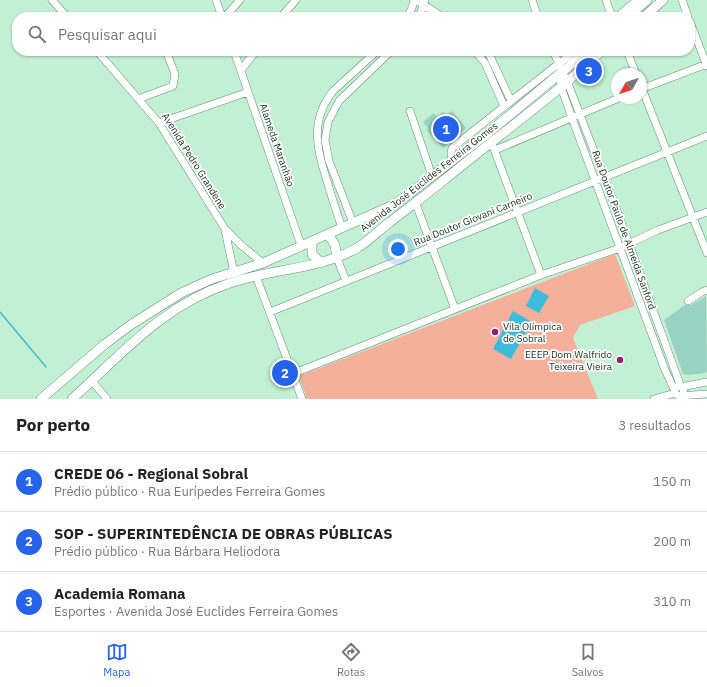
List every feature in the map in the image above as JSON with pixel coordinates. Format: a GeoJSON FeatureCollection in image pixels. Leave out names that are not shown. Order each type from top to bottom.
{"type":"FeatureCollection","features":[{"type":"Feature","properties":{"kind":"main road"},"geometry":{"type":"LineString","coordinates":[[634,12],[647,0]]}},
{"type":"Feature","properties":{"kind":"main road"},"geometry":{"type":"LineString","coordinates":[[650,12],[664,0]]}},
{"type":"Feature","properties":{"kind":"main road","name":"Avenida José Euclides Ferreira Gomes"},"geometry":{"type":"LineString","coordinates":[[41,399],[105,344],[157,308],[194,287],[212,279],[263,263],[395,204],[487,134],[539,86],[580,56]]}},
{"type":"Feature","properties":{"kind":"main road","name":"Avenida José Euclides Ferreira Gomes"},"geometry":{"type":"LineString","coordinates":[[72,399],[146,330],[173,310],[199,295],[228,283],[321,263],[336,258],[358,247],[493,146],[596,56]]}},
{"type":"Feature","properties":{"kind":"main road"},"geometry":{"type":"LineString","coordinates":[[328,234],[335,244],[336,258]]}},
{"type":"Feature","properties":{"kind":"main road"},"geometry":{"type":"LineString","coordinates":[[312,241],[312,254],[321,263]]}},
{"type":"Feature","properties":{"kind":"street"},"geometry":{"type":"LineString","coordinates":[[52,0],[63,12]]}},
{"type":"Feature","properties":{"kind":"street"},"geometry":{"type":"LineString","coordinates":[[216,0],[221,12]]}},
{"type":"Feature","properties":{"kind":"street"},"geometry":{"type":"LineString","coordinates":[[228,12],[240,0]]}},
{"type":"Feature","properties":{"kind":"street"},"geometry":{"type":"LineString","coordinates":[[285,12],[296,0]]}},
{"type":"Feature","properties":{"kind":"street"},"geometry":{"type":"LineString","coordinates":[[410,12],[416,0],[425,3],[436,12]]}},
{"type":"Feature","properties":{"kind":"street"},"geometry":{"type":"LineString","coordinates":[[532,0],[536,12]]}},
{"type":"Feature","properties":{"kind":"street"},"geometry":{"type":"LineString","coordinates":[[606,0],[610,12]]}},
{"type":"Feature","properties":{"kind":"street"},"geometry":{"type":"LineString","coordinates":[[623,12],[637,0]]}},
{"type":"Feature","properties":{"kind":"street"},"geometry":{"type":"LineString","coordinates":[[682,0],[686,12]]}},
{"type":"Feature","properties":{"kind":"street"},"geometry":{"type":"LineString","coordinates":[[412,8],[417,12]]}},
{"type":"Feature","properties":{"kind":"street"},"geometry":{"type":"LineString","coordinates":[[647,86],[707,65],[695,35]]}},
{"type":"Feature","properties":{"kind":"street","name":"Avenida Pedro Grandene"},"geometry":{"type":"LineString","coordinates":[[101,56],[159,123],[225,229],[241,245],[263,263]]}},
{"type":"Feature","properties":{"kind":"street"},"geometry":{"type":"LineString","coordinates":[[138,99],[173,86],[175,74],[168,56]]}},
{"type":"Feature","properties":{"kind":"street","name":"Alameda Maranhão"},"geometry":{"type":"LineString","coordinates":[[236,56],[301,245]]}},
{"type":"Feature","properties":{"kind":"street"},"geometry":{"type":"LineString","coordinates":[[241,70],[252,56]]}},
{"type":"Feature","properties":{"kind":"street"},"geometry":{"type":"LineString","coordinates":[[342,228],[318,151],[317,142],[319,125],[323,108],[329,96],[372,56]]}},
{"type":"Feature","properties":{"kind":"street"},"geometry":{"type":"LineString","coordinates":[[353,223],[329,161],[325,140],[327,127],[338,101],[385,56]]}},
{"type":"Feature","properties":{"kind":"street"},"geometry":{"type":"LineString","coordinates":[[479,56],[486,64],[504,106]]}},
{"type":"Feature","properties":{"kind":"street"},"geometry":{"type":"LineString","coordinates":[[491,56],[511,101]]}},
{"type":"Feature","properties":{"kind":"street","name":"Rua Doutor Paulo de Almeida Sanford"},"geometry":{"type":"LineString","coordinates":[[555,56],[561,70],[572,118],[665,370],[677,394]]}},
{"type":"Feature","properties":{"kind":"street"},"geometry":{"type":"LineString","coordinates":[[561,70],[571,56]]}},
{"type":"Feature","properties":{"kind":"street"},"geometry":{"type":"LineString","coordinates":[[629,56],[634,68]]}},
{"type":"Feature","properties":{"kind":"street"},"geometry":{"type":"LineString","coordinates":[[355,71],[361,78]]}},
{"type":"Feature","properties":{"kind":"street","name":"Rua Doutor Paulo de Almeida Sanford"},"geometry":{"type":"LineString","coordinates":[[564,84],[579,115],[629,243],[677,394]]}},
{"type":"Feature","properties":{"kind":"street"},"geometry":{"type":"LineString","coordinates":[[452,160],[452,148],[511,101],[539,86]]}},
{"type":"Feature","properties":{"kind":"street"},"geometry":{"type":"LineString","coordinates":[[159,123],[248,92]]}},
{"type":"Feature","properties":{"kind":"street"},"geometry":{"type":"LineString","coordinates":[[541,275],[493,146],[572,118],[611,101]]}},
{"type":"Feature","properties":{"kind":"street"},"geometry":{"type":"LineString","coordinates":[[647,103],[707,253]]}},
{"type":"Feature","properties":{"kind":"street"},"geometry":{"type":"LineString","coordinates":[[410,111],[432,176]]}},
{"type":"Feature","properties":{"kind":"street"},"geometry":{"type":"LineString","coordinates":[[319,125],[327,127]]}},
{"type":"Feature","properties":{"kind":"street","name":"Rua Doutor Giovani Carneiro"},"geometry":{"type":"LineString","coordinates":[[270,312],[707,136]]}},
{"type":"Feature","properties":{"kind":"street"},"geometry":{"type":"LineString","coordinates":[[318,151],[327,153]]}},
{"type":"Feature","properties":{"kind":"street"},"geometry":{"type":"LineString","coordinates":[[416,204],[455,309]]}},
{"type":"Feature","properties":{"kind":"street"},"geometry":{"type":"LineString","coordinates":[[292,374],[541,275],[620,248],[658,230],[707,212]]}},
{"type":"Feature","properties":{"kind":"street","name":"Avenida Pedro Grandene"},"geometry":{"type":"LineString","coordinates":[[225,229],[234,272]]}},
{"type":"Feature","properties":{"kind":"street"},"geometry":{"type":"LineString","coordinates":[[336,258],[346,281]]}},
{"type":"Feature","properties":{"kind":"street"},"geometry":{"type":"LineString","coordinates":[[256,276],[302,399]]}},
{"type":"Feature","properties":{"kind":"street"},"geometry":{"type":"LineString","coordinates":[[688,301],[707,290]]}},
{"type":"Feature","properties":{"kind":"street"},"geometry":{"type":"LineString","coordinates":[[92,381],[107,399]]}},
{"type":"Feature","properties":{"kind":"street"},"geometry":{"type":"LineString","coordinates":[[654,399],[677,394],[707,382]]}},
{"type":"Feature","properties":{"kind":"street"},"geometry":{"type":"LineString","coordinates":[[677,394],[707,394]]}},
{"type":"Feature","properties":{"kind":"shaded area","name":"Vila Olímpica de Sobral"},"geometry":{"type":"Polygon","coordinates":[[[615,254],[635,306],[580,325],[573,338],[598,399],[307,399],[299,376],[615,254]]]}},
{"type":"Feature","properties":{"kind":"water"},"geometry":{"type":"Polygon","coordinates":[[[535,288],[549,296],[539,313],[526,306],[535,288]]]}},
{"type":"Feature","properties":{"kind":"water"},"geometry":{"type":"Polygon","coordinates":[[[513,311],[532,322],[511,359],[493,349],[513,311]]]}},
{"type":"Feature","properties":{"kind":"building"},"geometry":{"type":"Polygon","coordinates":[[[452,111],[466,128],[461,133],[459,131],[447,141],[447,144],[443,148],[427,130],[428,128],[423,122],[434,113],[437,117],[443,112],[446,115],[452,111]]]}},
{"type":"Feature","properties":{"kind":"building"},"geometry":{"type":"Polygon","coordinates":[[[706,296],[707,371],[705,373],[688,375],[683,374],[664,320],[685,305],[691,305],[706,296]]]}},
{"type":"Feature","properties":{"kind":"waterway"},"geometry":{"type":"LineString","coordinates":[[0,312],[46,367]]}},
{"type":"Feature","properties":{"kind":"place","name":"Academia Romana"},"geometry":{"type":"Point","coordinates":[589,71]}},
{"type":"Feature","properties":{"kind":"place","name":"CREDE 06 - Regional Sobral"},"geometry":{"type":"Point","coordinates":[446,129]}},
{"type":"Feature","properties":{"kind":"place","name":"Vila Olímpica de Sobral"},"geometry":{"type":"Point","coordinates":[495,332]}},
{"type":"Feature","properties":{"kind":"place","name":"EEEP Dom Walfrido Teixeira Vieira"},"geometry":{"type":"Point","coordinates":[620,360]}},
{"type":"Feature","properties":{"kind":"place","name":"SOP - SUPERINTEDÊNCIA DE OBRAS PÚBLICAS"},"geometry":{"type":"Point","coordinates":[285,373]}}]}
